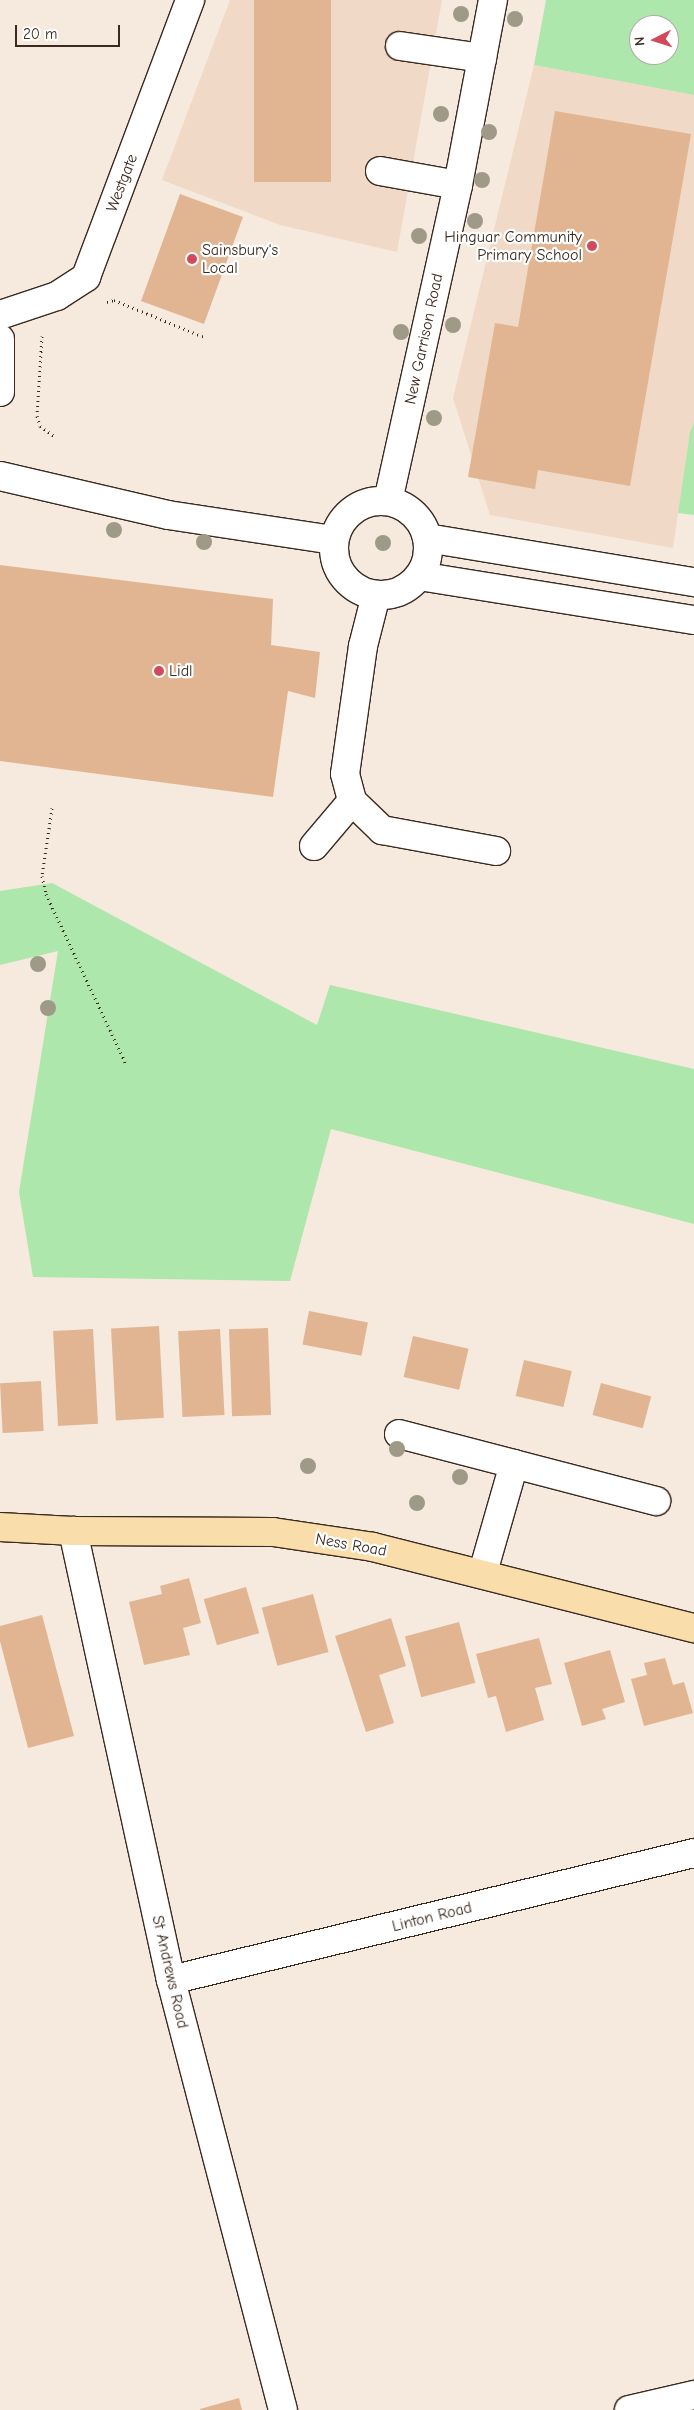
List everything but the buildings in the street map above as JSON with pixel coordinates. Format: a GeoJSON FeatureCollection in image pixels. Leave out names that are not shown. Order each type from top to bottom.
{"type":"FeatureCollection","features":[{"type":"Feature","properties":{"kind":"main road","name":"Ness Road"},"geometry":{"type":"LineString","coordinates":[[0,1526],[73,1531],[273,1532],[372,1547],[483,1572],[694,1628]]}},
{"type":"Feature","properties":{"kind":"street","name":"Westgate"},"geometry":{"type":"LineString","coordinates":[[0,315],[57,296],[86,277],[190,0]]}},
{"type":"Feature","properties":{"kind":"street","name":"New Garrison Road"},"geometry":{"type":"LineString","coordinates":[[388,501],[458,184],[493,0]]}},
{"type":"Feature","properties":{"kind":"street"},"geometry":{"type":"LineString","coordinates":[[400,46],[482,58]]}},
{"type":"Feature","properties":{"kind":"street"},"geometry":{"type":"LineString","coordinates":[[380,171],[458,184]]}},
{"type":"Feature","properties":{"kind":"street"},"geometry":{"type":"LineString","coordinates":[[0,339],[0,392]]}},
{"type":"Feature","properties":{"kind":"street"},"geometry":{"type":"LineString","coordinates":[[0,476],[168,515],[333,540]]}},
{"type":"Feature","properties":{"kind":"street"},"geometry":{"type":"LineString","coordinates":[[388,501],[398,504],[417,517],[427,538],[426,559],[419,576],[399,591],[376,595],[358,589],[342,575],[334,553],[333,540],[346,516],[360,505],[388,501]]}},
{"type":"Feature","properties":{"kind":"street"},"geometry":{"type":"LineString","coordinates":[[427,538],[694,582]]}},
{"type":"Feature","properties":{"kind":"street"},"geometry":{"type":"LineString","coordinates":[[419,576],[694,620]]}},
{"type":"Feature","properties":{"kind":"street"},"geometry":{"type":"LineString","coordinates":[[376,595],[363,646],[345,774],[352,802],[382,830],[496,851]]}},
{"type":"Feature","properties":{"kind":"street"},"geometry":{"type":"LineString","coordinates":[[314,846],[352,802]]}},
{"type":"Feature","properties":{"kind":"street"},"geometry":{"type":"LineString","coordinates":[[398,1434],[656,1501]]}},
{"type":"Feature","properties":{"kind":"street"},"geometry":{"type":"LineString","coordinates":[[483,1572],[514,1464]]}},
{"type":"Feature","properties":{"kind":"street","name":"St Andrews Road"},"geometry":{"type":"LineString","coordinates":[[73,1531],[171,1980],[283,2410]]}},
{"type":"Feature","properties":{"kind":"street","name":"Linton Road"},"geometry":{"type":"LineString","coordinates":[[171,1980],[694,1853]]}},
{"type":"Feature","properties":{"kind":"street"},"geometry":{"type":"LineString","coordinates":[[629,2410],[694,2395]]}},
{"type":"Feature","properties":{"kind":"path"},"geometry":{"type":"LineString","coordinates":[[99,304],[114,300],[204,337]]}},
{"type":"Feature","properties":{"kind":"path"},"geometry":{"type":"LineString","coordinates":[[44,333],[41,338],[37,416],[40,426],[56,438]]}},
{"type":"Feature","properties":{"kind":"path"},"geometry":{"type":"LineString","coordinates":[[52,808],[42,876],[46,894],[126,1064]]}},
{"type":"Feature","properties":{"kind":"shaded area"},"geometry":{"type":"Polygon","coordinates":[[[230,0],[442,0],[397,252],[280,225],[162,180],[230,0]]]}},
{"type":"Feature","properties":{"kind":"shaded area","name":"Hinguar Community Primary School"},"geometry":{"type":"Polygon","coordinates":[[[534,65],[694,95],[694,422],[690,432],[673,548],[490,515],[453,398],[534,65]]]}},
{"type":"Feature","properties":{"kind":"green space"},"geometry":{"type":"Polygon","coordinates":[[[546,0],[694,0],[694,95],[534,65],[546,0]]]}},
{"type":"Feature","properties":{"kind":"green space"},"geometry":{"type":"Polygon","coordinates":[[[694,422],[694,515],[678,513],[690,432],[694,422]]]}},
{"type":"Feature","properties":{"kind":"green space"},"geometry":{"type":"Polygon","coordinates":[[[52,883],[317,1025],[330,985],[694,1069],[694,1224],[331,1129],[290,1281],[33,1277],[19,1192],[58,951],[0,965],[0,891],[52,883]]]}},
{"type":"Feature","properties":{"kind":"place","name":"Hinguar Community Primary School"},"geometry":{"type":"Point","coordinates":[592,246]}},
{"type":"Feature","properties":{"kind":"place","name":"Sainsbury's Local"},"geometry":{"type":"Point","coordinates":[192,259]}},
{"type":"Feature","properties":{"kind":"place","name":"Lidl"},"geometry":{"type":"Point","coordinates":[159,671]}}]}
